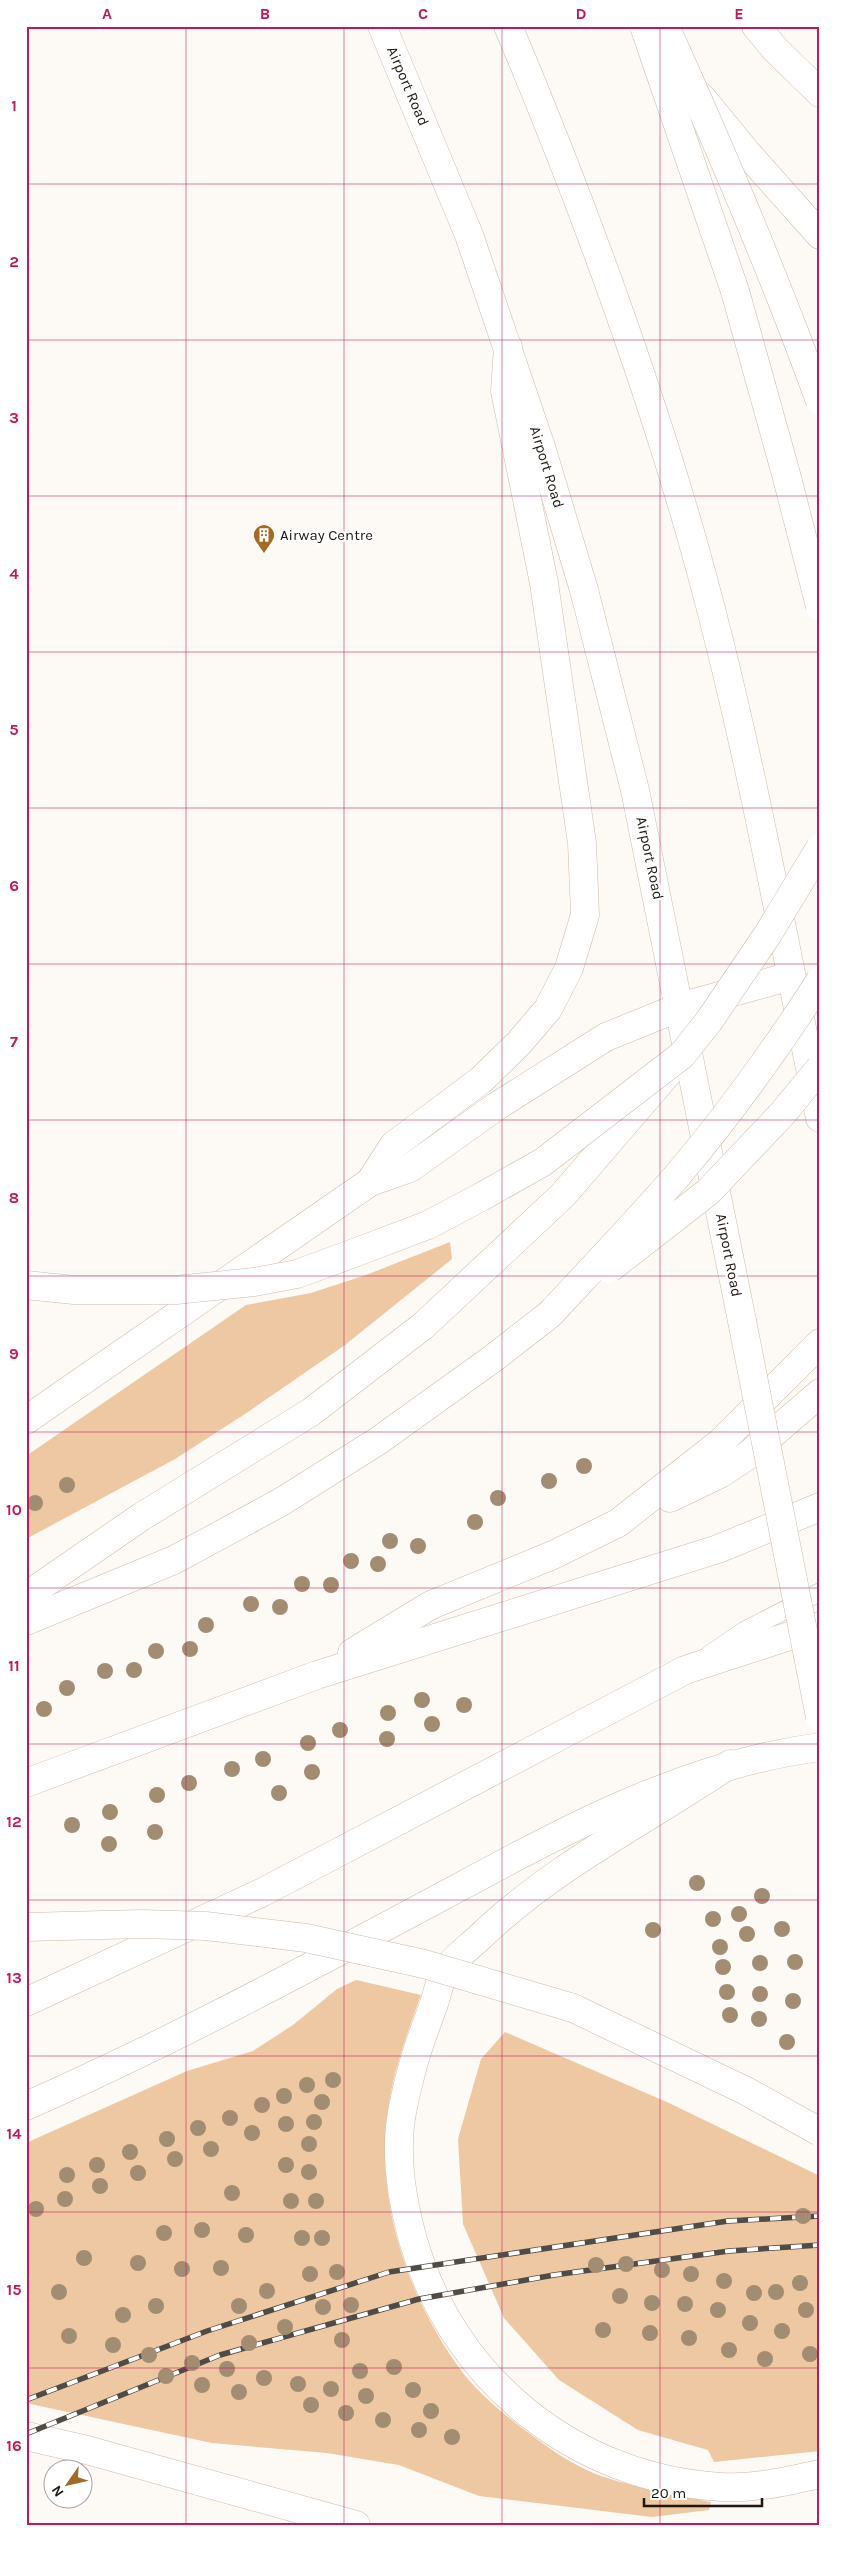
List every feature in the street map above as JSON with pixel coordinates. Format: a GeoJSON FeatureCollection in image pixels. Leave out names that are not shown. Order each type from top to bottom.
{"type":"FeatureCollection","features":[{"type":"Feature","properties":{"kind":"main road","name":"Airport Road"},"geometry":{"type":"LineString","coordinates":[[382,26],[469,235],[508,347],[544,456],[611,689],[637,800],[680,1007],[820,1717]]}},
{"type":"Feature","properties":{"kind":"main road"},"geometry":{"type":"LineString","coordinates":[[508,26],[552,130],[608,279],[690,532],[716,631],[754,792],[820,1118]]}},
{"type":"Feature","properties":{"kind":"main road"},"geometry":{"type":"LineString","coordinates":[[644,26],[747,153],[820,235]]}},
{"type":"Feature","properties":{"kind":"main road"},"geometry":{"type":"LineString","coordinates":[[644,26],[735,291],[786,474],[820,606]]}},
{"type":"Feature","properties":{"kind":"main road"},"geometry":{"type":"LineString","coordinates":[[665,26],[728,164],[790,318],[820,402]]}},
{"type":"Feature","properties":{"kind":"main road"},"geometry":{"type":"LineString","coordinates":[[675,26],[699,74],[747,153]]}},
{"type":"Feature","properties":{"kind":"main road"},"geometry":{"type":"LineString","coordinates":[[756,26],[775,49],[820,93]]}},
{"type":"Feature","properties":{"kind":"main road"},"geometry":{"type":"LineString","coordinates":[[370,1182],[394,1145],[481,1080],[519,1043],[548,1009],[569,968],[585,915],[582,843],[546,593],[505,391],[508,347]]}},
{"type":"Feature","properties":{"kind":"main road"},"geometry":{"type":"LineString","coordinates":[[26,1596],[141,1517],[311,1412],[422,1326],[563,1194],[620,1131],[709,1021],[768,934],[820,848]]}},
{"type":"Feature","properties":{"kind":"main road"},"geometry":{"type":"LineString","coordinates":[[26,1420],[370,1182],[410,1168],[497,1106],[606,1037],[680,1007],[791,976]]}},
{"type":"Feature","properties":{"kind":"main road"},"geometry":{"type":"LineString","coordinates":[[550,1314],[676,1177],[784,1037],[820,981]]}},
{"type":"Feature","properties":{"kind":"main road"},"geometry":{"type":"LineString","coordinates":[[26,1285],[74,1290],[176,1290],[244,1284],[297,1274],[428,1225],[481,1198],[543,1162],[682,1055]]}},
{"type":"Feature","properties":{"kind":"main road"},"geometry":{"type":"LineString","coordinates":[[26,1621],[174,1560],[281,1502],[378,1441],[495,1357],[708,1192],[782,1114],[820,1068]]}},
{"type":"Feature","properties":{"kind":"main road"},"geometry":{"type":"LineString","coordinates":[[618,1524],[720,1443],[820,1343]]}},
{"type":"Feature","properties":{"kind":"main road"},"geometry":{"type":"LineString","coordinates":[[317,1675],[431,1605],[553,1555],[720,1474],[747,1456],[820,1393]]}},
{"type":"Feature","properties":{"kind":"main road"},"geometry":{"type":"LineString","coordinates":[[26,1783],[317,1675],[718,1550],[820,1507]]}},
{"type":"Feature","properties":{"kind":"main road"},"geometry":{"type":"LineString","coordinates":[[26,2002],[263,1892],[685,1670],[820,1626]]}},
{"type":"Feature","properties":{"kind":"main road"},"geometry":{"type":"LineString","coordinates":[[26,2106],[214,2019],[542,1842],[624,1803],[730,1764],[780,1752],[820,1747]]}},
{"type":"Feature","properties":{"kind":"main road"},"geometry":{"type":"LineString","coordinates":[[730,1764],[533,1890],[494,1923],[445,1971],[417,2050],[403,2101],[399,2129],[401,2189],[406,2217],[422,2272],[434,2299],[465,2349],[485,2373],[523,2410],[552,2431],[609,2463],[663,2480],[693,2485],[726,2488],[760,2485],[820,2474]]}},
{"type":"Feature","properties":{"kind":"main road"},"geometry":{"type":"LineString","coordinates":[[26,1927],[122,1924],[206,1926],[306,1938],[424,1964],[573,2008],[746,2091],[820,2132]]}},
{"type":"Feature","properties":{"kind":"main road"},"geometry":{"type":"LineString","coordinates":[[26,2436],[87,2450],[348,2522],[376,2525]]}},
{"type":"Feature","properties":{"kind":"lane"},"geometry":{"type":"LineString","coordinates":[[685,1670],[744,1631],[820,1592]]}},
{"type":"Feature","properties":{"kind":"shaded area"},"geometry":{"type":"Polygon","coordinates":[[[450,1242],[452,1259],[345,1345],[248,1412],[175,1459],[26,1539],[26,1456],[246,1305],[311,1293],[366,1275],[450,1242]]]}},
{"type":"Feature","properties":{"kind":"shaded area"},"geometry":{"type":"Polygon","coordinates":[[[356,1980],[421,1995],[402,2049],[389,2103],[385,2139],[386,2174],[391,2210],[399,2245],[411,2279],[443,2344],[463,2373],[486,2398],[521,2427],[564,2458],[582,2468],[614,2480],[711,2502],[709,2510],[652,2517],[479,2496],[399,2465],[327,2453],[212,2443],[26,2403],[26,2143],[187,2071],[253,2051],[293,2025],[337,1989],[356,1980]]]}},
{"type":"Feature","properties":{"kind":"shaded area"},"geometry":{"type":"Polygon","coordinates":[[[505,2032],[669,2103],[820,2176],[820,2451],[714,2462],[708,2450],[638,2430],[559,2380],[504,2318],[463,2224],[458,2139],[481,2059],[505,2032]]]}},
{"type":"Feature","properties":{"kind":"railway"},"geometry":{"type":"LineString","coordinates":[[26,2400],[207,2331],[389,2272],[728,2221],[820,2216]]}},
{"type":"Feature","properties":{"kind":"railway"},"geometry":{"type":"LineString","coordinates":[[26,2434],[220,2355],[419,2299],[554,2275],[729,2251],[820,2245]]}},
{"type":"Feature","properties":{"kind":"place","name":"Airway Centre"},"geometry":{"type":"Point","coordinates":[264,554]}}]}
